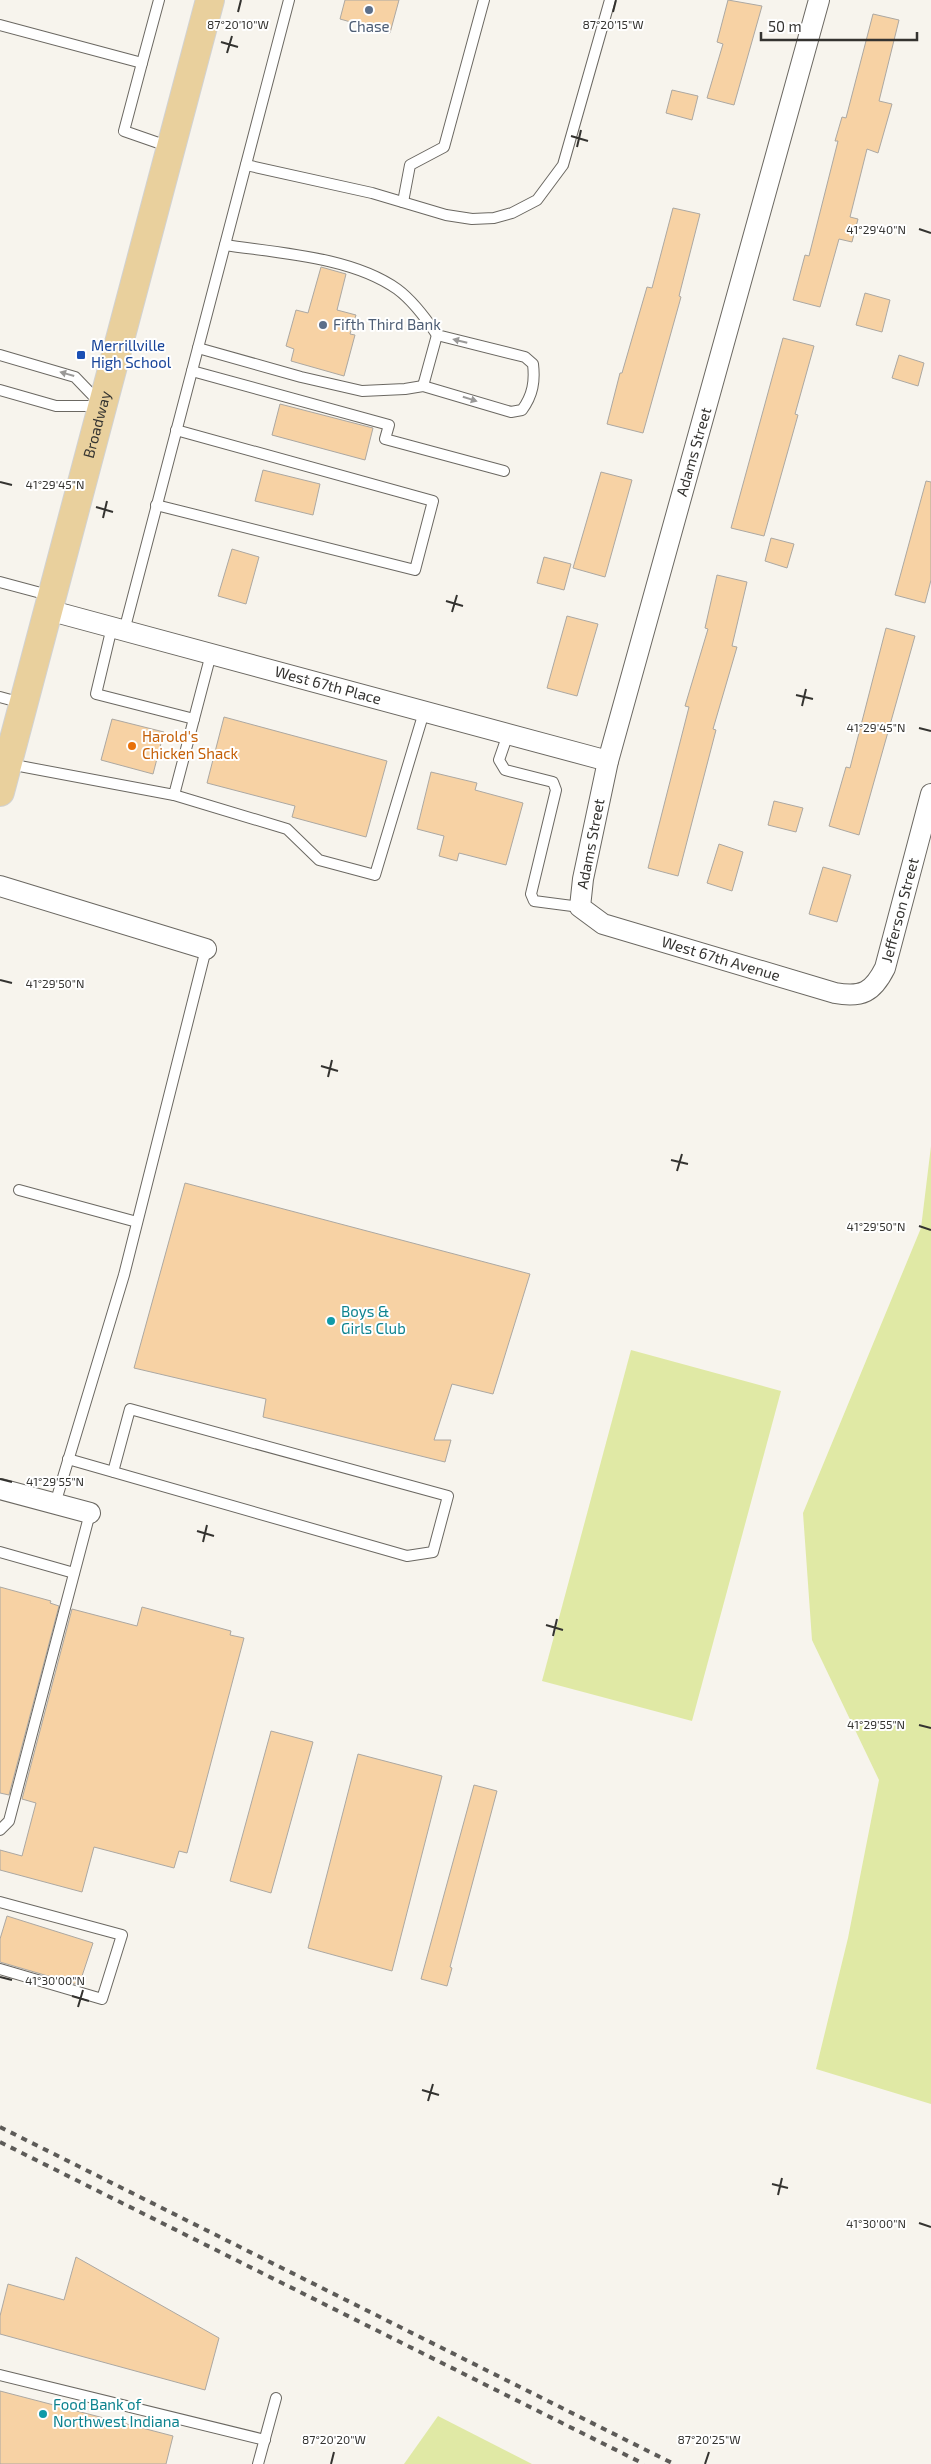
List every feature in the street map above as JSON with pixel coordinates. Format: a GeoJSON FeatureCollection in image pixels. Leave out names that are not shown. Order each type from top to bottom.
{"type":"FeatureCollection","features":[{"type":"Feature","properties":{"kind":"main road","name":"Broadway"},"geometry":{"type":"LineString","coordinates":[[0,792],[8,764],[12,700],[50,603],[210,0]]}},
{"type":"Feature","properties":{"kind":"street","name":"Adams Street"},"geometry":{"type":"LineString","coordinates":[[580,907],[582,879],[608,761],[819,0]]}},
{"type":"Feature","properties":{"kind":"street","name":"West 67th Place"},"geometry":{"type":"LineString","coordinates":[[50,603],[118,629],[608,761]]}},
{"type":"Feature","properties":{"kind":"street","name":"Jefferson Street"},"geometry":{"type":"LineString","coordinates":[[867,992],[878,982],[885,968],[931,794]]}},
{"type":"Feature","properties":{"kind":"street"},"geometry":{"type":"LineString","coordinates":[[0,886],[206,949]]}},
{"type":"Feature","properties":{"kind":"street","name":"West 67th Avenue"},"geometry":{"type":"LineString","coordinates":[[580,907],[603,924],[851,996],[867,992]]}},
{"type":"Feature","properties":{"kind":"street"},"geometry":{"type":"LineString","coordinates":[[0,1489],[90,1513]]}},
{"type":"Feature","properties":{"kind":"lane"},"geometry":{"type":"LineString","coordinates":[[159,0],[124,131],[171,148]]}},
{"type":"Feature","properties":{"kind":"lane"},"geometry":{"type":"LineString","coordinates":[[194,719],[96,694],[156,505],[289,0]]}},
{"type":"Feature","properties":{"kind":"lane"},"geometry":{"type":"LineString","coordinates":[[403,202],[410,164],[444,147],[484,0]]}},
{"type":"Feature","properties":{"kind":"lane"},"geometry":{"type":"LineString","coordinates":[[246,165],[282,171],[446,215],[472,219],[494,218],[512,214],[537,200],[563,165],[610,0]]}},
{"type":"Feature","properties":{"kind":"lane"},"geometry":{"type":"LineString","coordinates":[[0,24],[142,63]]}},
{"type":"Feature","properties":{"kind":"lane"},"geometry":{"type":"LineString","coordinates":[[198,348],[301,377],[362,391],[405,389],[423,386],[511,412],[522,410],[530,400],[535,378],[533,364],[525,357],[437,335],[428,322],[398,290],[363,271],[320,260],[225,244]]}},
{"type":"Feature","properties":{"kind":"lane"},"geometry":{"type":"LineString","coordinates":[[423,386],[437,335]]}},
{"type":"Feature","properties":{"kind":"lane"},"geometry":{"type":"LineString","coordinates":[[0,355],[75,377],[102,406]]}},
{"type":"Feature","properties":{"kind":"lane"},"geometry":{"type":"LineString","coordinates":[[192,371],[389,425],[385,438],[504,470]]}},
{"type":"Feature","properties":{"kind":"lane"},"geometry":{"type":"LineString","coordinates":[[0,390],[56,406],[102,406]]}},
{"type":"Feature","properties":{"kind":"lane"},"geometry":{"type":"LineString","coordinates":[[156,505],[415,570],[433,501],[176,430]]}},
{"type":"Feature","properties":{"kind":"lane"},"geometry":{"type":"LineString","coordinates":[[0,582],[50,603]]}},
{"type":"Feature","properties":{"kind":"lane"},"geometry":{"type":"LineString","coordinates":[[174,796],[211,654]]}},
{"type":"Feature","properties":{"kind":"lane"},"geometry":{"type":"LineString","coordinates":[[8,764],[174,796],[287,829],[319,860],[375,875],[424,712]]}},
{"type":"Feature","properties":{"kind":"lane"},"geometry":{"type":"LineString","coordinates":[[508,734],[499,760],[505,770],[553,782],[556,790],[531,894],[534,901],[580,907]]}},
{"type":"Feature","properties":{"kind":"lane"},"geometry":{"type":"LineString","coordinates":[[55,1504],[124,1275],[206,949]]}},
{"type":"Feature","properties":{"kind":"lane"},"geometry":{"type":"LineString","coordinates":[[18,1190],[137,1222]]}},
{"type":"Feature","properties":{"kind":"lane"},"geometry":{"type":"LineString","coordinates":[[68,1460],[407,1556],[433,1552],[448,1496],[130,1409],[113,1472]]}},
{"type":"Feature","properties":{"kind":"lane"},"geometry":{"type":"LineString","coordinates":[[0,1830],[9,1821],[90,1513]]}},
{"type":"Feature","properties":{"kind":"lane"},"geometry":{"type":"LineString","coordinates":[[0,1552],[74,1573]]}},
{"type":"Feature","properties":{"kind":"lane"},"geometry":{"type":"LineString","coordinates":[[0,1902],[122,1935],[102,2000],[0,1969]]}},
{"type":"Feature","properties":{"kind":"lane"},"geometry":{"type":"LineString","coordinates":[[0,2375],[265,2440]]}},
{"type":"Feature","properties":{"kind":"lane"},"geometry":{"type":"LineString","coordinates":[[258,2464],[276,2398]]}},
{"type":"Feature","properties":{"kind":"green space"},"geometry":{"type":"Polygon","coordinates":[[[931,1146],[931,2104],[816,2069],[848,1938],[879,1780],[812,1640],[803,1513],[921,1228],[931,1146]]]}},
{"type":"Feature","properties":{"kind":"green space"},"geometry":{"type":"Polygon","coordinates":[[[631,1350],[781,1391],[692,1721],[542,1681],[631,1350]]]}},
{"type":"Feature","properties":{"kind":"green space"},"geometry":{"type":"Polygon","coordinates":[[[438,2416],[532,2464],[404,2464],[438,2416]]]}},
{"type":"Feature","properties":{"kind":"building","name":"Chase"},"geometry":{"type":"Polygon","coordinates":[[[345,0],[399,0],[390,33],[340,19],[345,0]]]}},
{"type":"Feature","properties":{"kind":"building"},"geometry":{"type":"Polygon","coordinates":[[[728,0],[762,6],[734,105],[707,98],[723,44],[717,42],[728,0]]]}},
{"type":"Feature","properties":{"kind":"building"},"geometry":{"type":"Polygon","coordinates":[[[873,14],[899,20],[879,101],[892,104],[878,153],[867,149],[850,217],[858,219],[852,242],[839,239],[820,307],[793,300],[805,255],[809,256],[838,141],[835,141],[842,117],[846,118],[873,14]]]}},
{"type":"Feature","properties":{"kind":"building"},"geometry":{"type":"Polygon","coordinates":[[[672,90],[698,96],[692,120],[666,113],[672,90]]]}},
{"type":"Feature","properties":{"kind":"building"},"geometry":{"type":"Polygon","coordinates":[[[673,208],[700,214],[679,296],[681,297],[643,433],[607,424],[620,373],[622,373],[647,287],[652,288],[673,208]]]}},
{"type":"Feature","properties":{"kind":"building","name":"Fifth Third Bank"},"geometry":{"type":"Polygon","coordinates":[[[321,267],[346,274],[337,310],[356,315],[350,334],[355,335],[344,376],[291,361],[294,349],[286,346],[296,310],[308,313],[321,267]]]}},
{"type":"Feature","properties":{"kind":"building"},"geometry":{"type":"Polygon","coordinates":[[[865,293],[890,300],[882,332],[856,325],[865,293]]]}},
{"type":"Feature","properties":{"kind":"building"},"geometry":{"type":"Polygon","coordinates":[[[783,338],[814,346],[795,414],[798,415],[764,536],[731,528],[783,338]]]}},
{"type":"Feature","properties":{"kind":"building"},"geometry":{"type":"Polygon","coordinates":[[[899,355],[924,363],[918,386],[892,378],[899,355]]]}},
{"type":"Feature","properties":{"kind":"building"},"geometry":{"type":"Polygon","coordinates":[[[280,404],[373,428],[365,460],[272,435],[280,404]]]}},
{"type":"Feature","properties":{"kind":"building"},"geometry":{"type":"Polygon","coordinates":[[[263,470],[320,484],[313,515],[255,501],[263,470]]]}},
{"type":"Feature","properties":{"kind":"building"},"geometry":{"type":"Polygon","coordinates":[[[601,472],[632,480],[605,577],[573,568],[601,472]]]}},
{"type":"Feature","properties":{"kind":"building"},"geometry":{"type":"Polygon","coordinates":[[[926,481],[931,482],[931,580],[925,603],[895,595],[926,481]]]}},
{"type":"Feature","properties":{"kind":"building"},"geometry":{"type":"Polygon","coordinates":[[[771,538],[794,544],[787,568],[765,561],[771,538]]]}},
{"type":"Feature","properties":{"kind":"building"},"geometry":{"type":"Polygon","coordinates":[[[232,549],[259,557],[246,604],[218,596],[232,549]]]}},
{"type":"Feature","properties":{"kind":"building"},"geometry":{"type":"Polygon","coordinates":[[[544,557],[571,564],[564,590],[537,583],[544,557]]]}},
{"type":"Feature","properties":{"kind":"building"},"geometry":{"type":"Polygon","coordinates":[[[717,575],[747,582],[732,646],[737,647],[713,729],[716,730],[678,876],[648,868],[689,707],[685,706],[708,629],[705,628],[717,575]]]}},
{"type":"Feature","properties":{"kind":"building"},"geometry":{"type":"Polygon","coordinates":[[[567,616],[598,624],[577,696],[547,688],[567,616]]]}},
{"type":"Feature","properties":{"kind":"building"},"geometry":{"type":"Polygon","coordinates":[[[886,628],[915,636],[859,835],[829,826],[846,767],[850,768],[886,628]]]}},
{"type":"Feature","properties":{"kind":"building"},"geometry":{"type":"Polygon","coordinates":[[[224,717],[387,761],[366,837],[292,817],[295,806],[207,783],[224,717]]]}},
{"type":"Feature","properties":{"kind":"building","name":"Harold's Chicken Shack"},"geometry":{"type":"Polygon","coordinates":[[[112,719],[164,732],[153,774],[101,760],[112,719]]]}},
{"type":"Feature","properties":{"kind":"building"},"geometry":{"type":"Polygon","coordinates":[[[431,772],[477,783],[475,790],[523,803],[506,865],[459,853],[457,861],[439,856],[444,836],[417,829],[431,772]]]}},
{"type":"Feature","properties":{"kind":"building"},"geometry":{"type":"Polygon","coordinates":[[[774,801],[803,808],[796,832],[768,825],[774,801]]]}},
{"type":"Feature","properties":{"kind":"building"},"geometry":{"type":"Polygon","coordinates":[[[719,844],[743,852],[732,891],[707,883],[719,844]]]}},
{"type":"Feature","properties":{"kind":"building"},"geometry":{"type":"Polygon","coordinates":[[[823,867],[851,875],[837,922],[809,914],[823,867]]]}},
{"type":"Feature","properties":{"kind":"building","name":"Boys & Girls Club"},"geometry":{"type":"Polygon","coordinates":[[[185,1183],[530,1274],[493,1394],[452,1384],[434,1440],[451,1440],[445,1462],[263,1417],[266,1399],[134,1368],[185,1183]]]}},
{"type":"Feature","properties":{"kind":"building"},"geometry":{"type":"Polygon","coordinates":[[[0,1587],[51,1601],[50,1603],[59,1606],[9,1795],[0,1793],[0,1587]]]}},
{"type":"Feature","properties":{"kind":"building"},"geometry":{"type":"Polygon","coordinates":[[[142,1607],[231,1631],[230,1635],[244,1638],[187,1853],[179,1851],[174,1868],[94,1847],[82,1892],[0,1870],[0,1850],[22,1856],[36,1803],[22,1799],[72,1609],[137,1626],[142,1607]]]}},
{"type":"Feature","properties":{"kind":"building"},"geometry":{"type":"Polygon","coordinates":[[[271,1731],[313,1742],[271,1893],[230,1881],[271,1731]]]}},
{"type":"Feature","properties":{"kind":"building"},"geometry":{"type":"Polygon","coordinates":[[[358,1754],[442,1776],[392,1971],[308,1948],[358,1754]]]}},
{"type":"Feature","properties":{"kind":"building"},"geometry":{"type":"Polygon","coordinates":[[[474,1785],[497,1791],[450,1967],[452,1968],[447,1986],[421,1979],[474,1785]]]}},
{"type":"Feature","properties":{"kind":"building"},"geometry":{"type":"Polygon","coordinates":[[[7,1916],[93,1943],[79,1985],[0,1962],[0,1939],[7,1916]]]}},
{"type":"Feature","properties":{"kind":"building"},"geometry":{"type":"Polygon","coordinates":[[[76,2257],[219,2338],[205,2390],[0,2334],[0,2316],[8,2284],[64,2300],[76,2257]]]}},
{"type":"Feature","properties":{"kind":"building","name":"Food Bank of Northwest Indiana"},"geometry":{"type":"Polygon","coordinates":[[[0,2391],[173,2436],[166,2464],[0,2464],[0,2391]]]}},
{"type":"Feature","properties":{"kind":"railway"},"geometry":{"type":"LineString","coordinates":[[0,2127],[674,2464]]}},
{"type":"Feature","properties":{"kind":"railway"},"geometry":{"type":"LineString","coordinates":[[0,2142],[644,2464]]}},
{"type":"Feature","properties":{"kind":"place","name":"Chase"},"geometry":{"type":"Point","coordinates":[369,10]}},
{"type":"Feature","properties":{"kind":"place","name":"Fifth Third Bank"},"geometry":{"type":"Point","coordinates":[323,325]}},
{"type":"Feature","properties":{"kind":"place","name":"Merrillville High School"},"geometry":{"type":"Point","coordinates":[81,355]}},
{"type":"Feature","properties":{"kind":"place","name":"Harold's Chicken Shack"},"geometry":{"type":"Point","coordinates":[132,746]}},
{"type":"Feature","properties":{"kind":"place","name":"Boys & Girls Club"},"geometry":{"type":"Point","coordinates":[331,1321]}},
{"type":"Feature","properties":{"kind":"place","name":"Food Bank of Northwest Indiana"},"geometry":{"type":"Point","coordinates":[43,2414]}}]}
